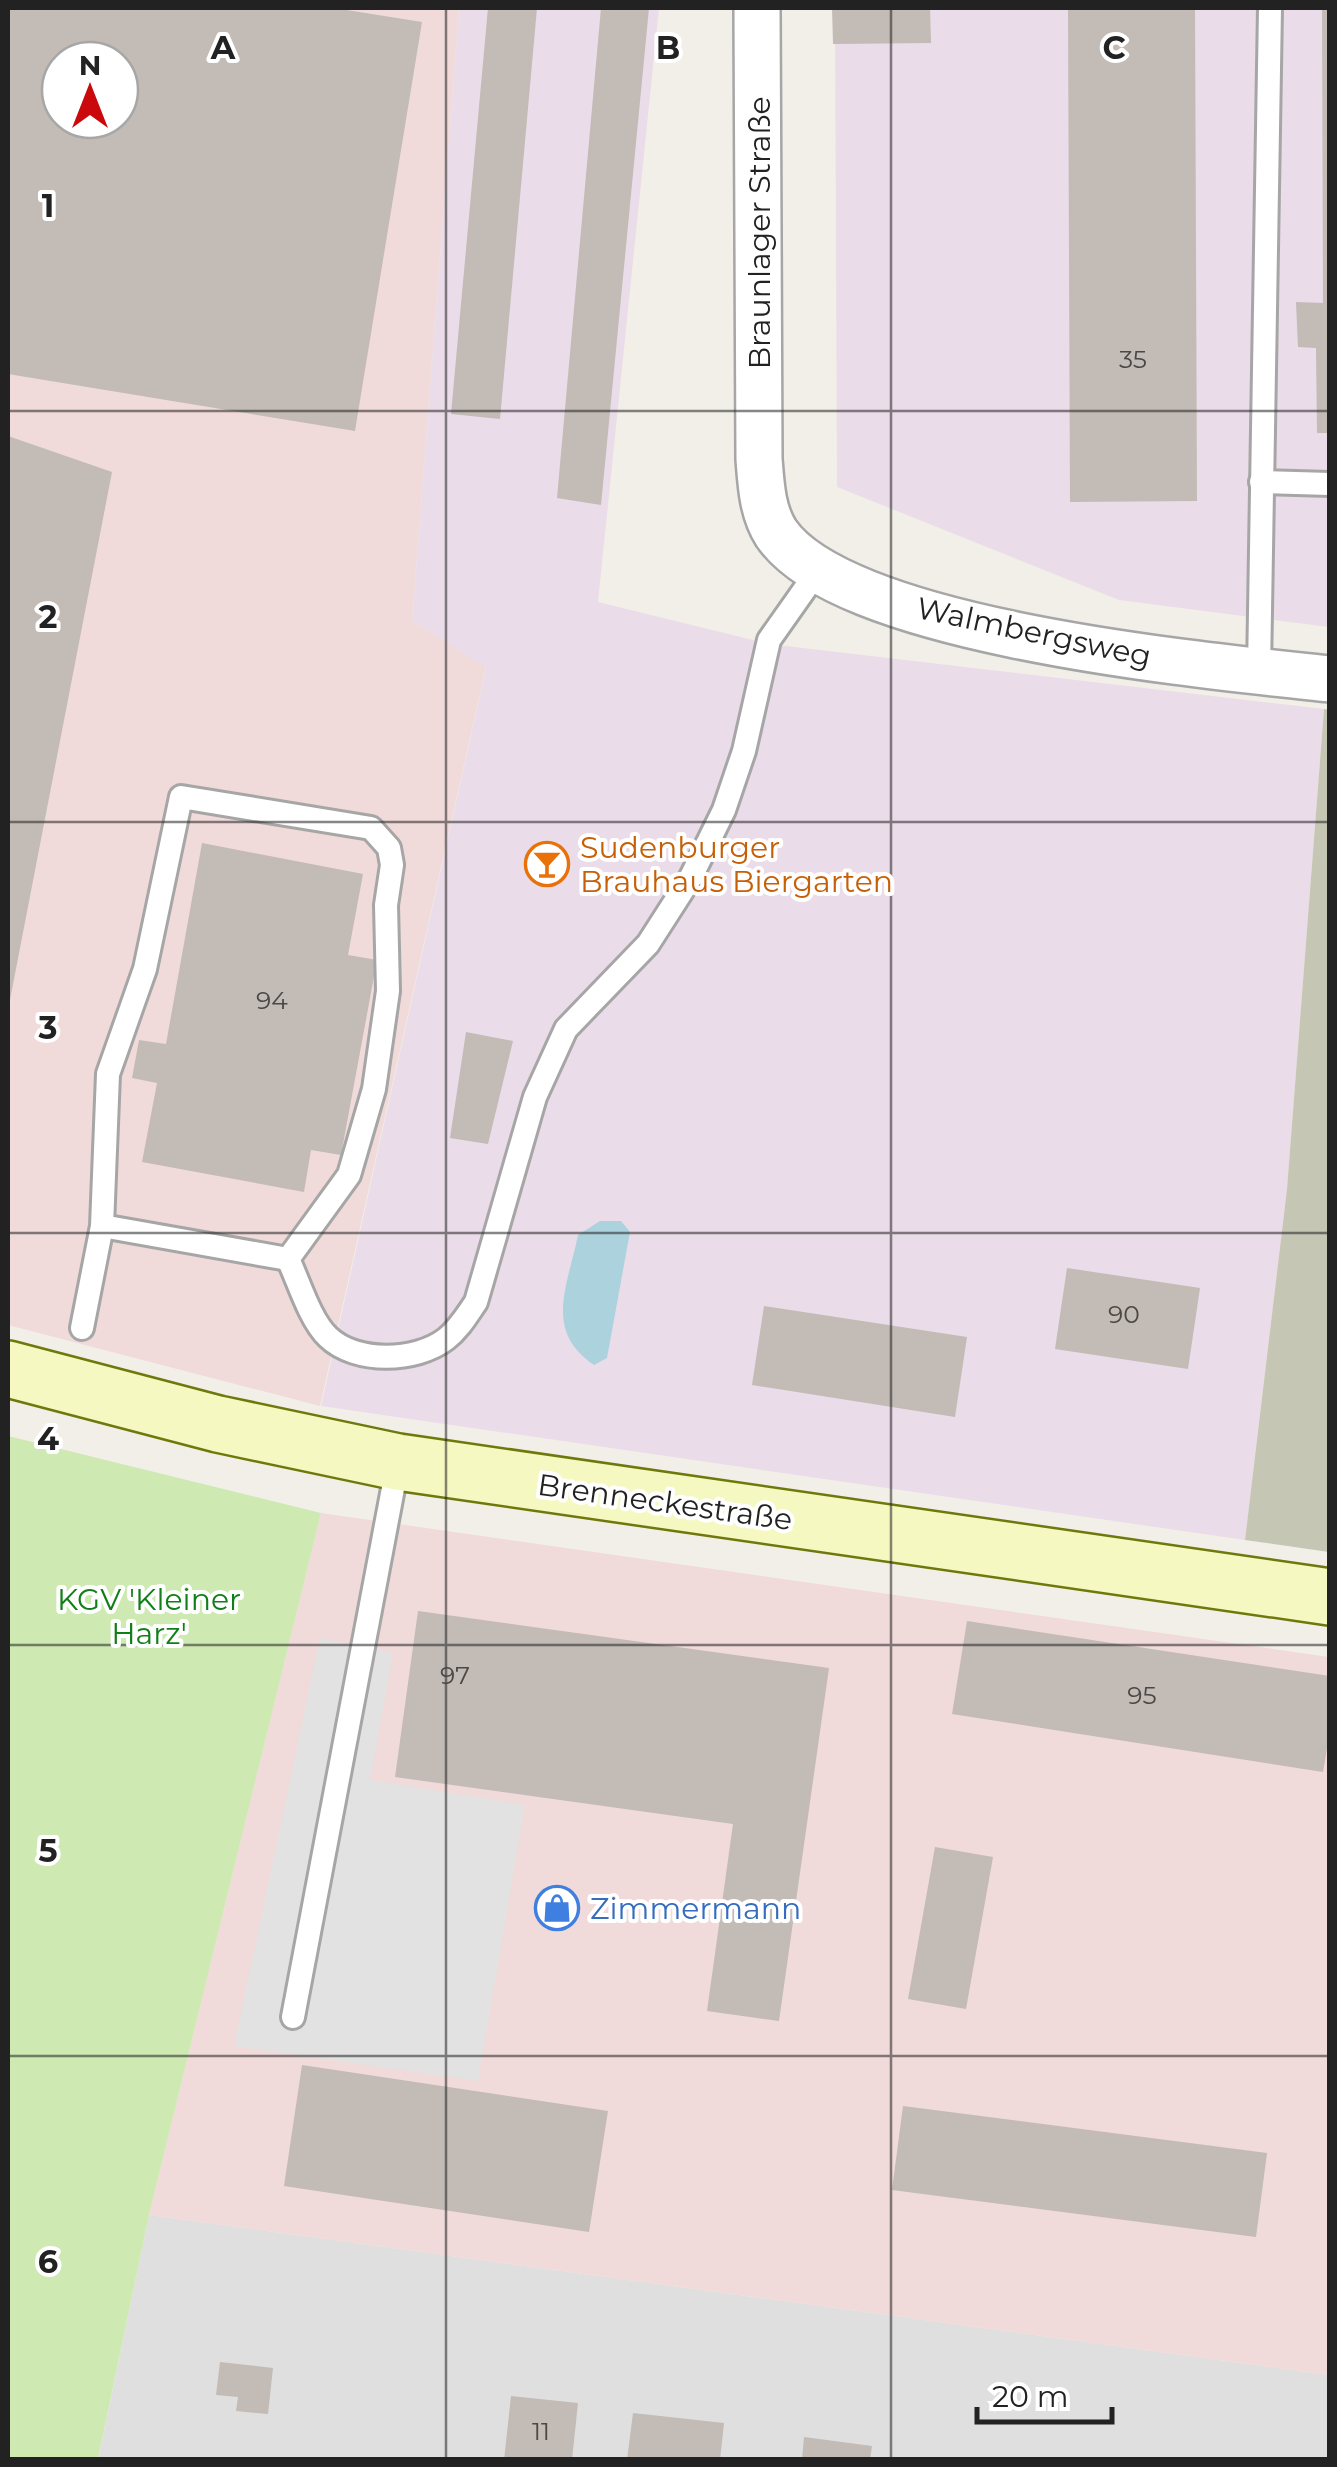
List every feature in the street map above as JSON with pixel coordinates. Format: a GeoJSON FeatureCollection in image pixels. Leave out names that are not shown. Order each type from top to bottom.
{"type":"FeatureCollection","features":[{"type":"Feature","properties":{"kind":"main road","name":"Brenneckestraße"},"geometry":{"type":"LineString","coordinates":[[8,1369],[218,1424],[398,1462],[1330,1596]]}},
{"type":"Feature","properties":{"kind":"street","name":"Braunlager Straße"},"geometry":{"type":"LineString","coordinates":[[757,8],[759,459]]}},
{"type":"Feature","properties":{"kind":"street","name":"Walmbergsweg"},"geometry":{"type":"LineString","coordinates":[[759,459],[768,518],[778,536],[819,569],[912,609],[1024,637],[1330,679]]}},
{"type":"Feature","properties":{"kind":"lane"},"geometry":{"type":"LineString","coordinates":[[1258,671],[1270,8]]}},
{"type":"Feature","properties":{"kind":"lane"},"geometry":{"type":"LineString","coordinates":[[1261,482],[1330,484]]}},
{"type":"Feature","properties":{"kind":"lane"},"geometry":{"type":"LineString","coordinates":[[288,1260],[326,1336],[354,1353],[410,1355],[445,1340],[462,1323],[476,1302],[535,1097],[566,1028],[648,944],[692,877],[724,810],[744,751],[769,640],[819,569]]}},
{"type":"Feature","properties":{"kind":"lane"},"geometry":{"type":"LineString","coordinates":[[82,1328],[102,1226],[108,1074],[145,969],[181,797],[372,828],[389,848],[392,865],[386,905],[388,990],[374,1089],[349,1175],[288,1260]]}},
{"type":"Feature","properties":{"kind":"lane"},"geometry":{"type":"LineString","coordinates":[[102,1226],[288,1260]]}},
{"type":"Feature","properties":{"kind":"lane"},"geometry":{"type":"LineString","coordinates":[[294,2017],[398,1462]]}},
{"type":"Feature","properties":{"kind":"shaded area"},"geometry":{"type":"Polygon","coordinates":[[[8,8],[459,8],[412,621],[486,667],[320,1406],[8,1325],[8,8]]]}},
{"type":"Feature","properties":{"kind":"shaded area"},"geometry":{"type":"Polygon","coordinates":[[[459,8],[659,8],[598,602],[769,644],[1324,709],[1287,1189],[1245,1540],[321,1406],[486,668],[412,621],[459,8]]]}},
{"type":"Feature","properties":{"kind":"shaded area"},"geometry":{"type":"Polygon","coordinates":[[[835,8],[1329,8],[1329,627],[1119,600],[837,487],[835,8]]]}},
{"type":"Feature","properties":{"kind":"shaded area"},"geometry":{"type":"Polygon","coordinates":[[[1324,709],[1330,710],[1329,1552],[1245,1540],[1287,1189],[1324,709]]]}},
{"type":"Feature","properties":{"kind":"shaded area"},"geometry":{"type":"Polygon","coordinates":[[[321,1513],[1329,1657],[1329,2375],[149,2215],[321,1513]]]}},
{"type":"Feature","properties":{"kind":"shaded area"},"geometry":{"type":"Polygon","coordinates":[[[320,1638],[393,1653],[370,1780],[525,1805],[478,2081],[234,2046],[320,1638]]]}},
{"type":"Feature","properties":{"kind":"shaded area"},"geometry":{"type":"Polygon","coordinates":[[[149,2215],[1329,2375],[1329,2459],[98,2460],[149,2215]]]}},
{"type":"Feature","properties":{"kind":"green space","name":"KGV 'Kleiner Harz'"},"geometry":{"type":"Polygon","coordinates":[[[8,1436],[321,1513],[149,2215],[98,2459],[8,2459],[8,1436]]]}},
{"type":"Feature","properties":{"kind":"water"},"geometry":{"type":"Polygon","coordinates":[[[600,1221],[621,1221],[630,1232],[607,1358],[594,1365],[578,1352],[569,1337],[563,1306],[578,1235],[600,1221]]]}},
{"type":"Feature","properties":{"kind":"building"},"geometry":{"type":"Polygon","coordinates":[[[8,8],[334,8],[422,22],[355,431],[8,374],[8,8]]]}},
{"type":"Feature","properties":{"kind":"building"},"geometry":{"type":"Polygon","coordinates":[[[488,8],[537,8],[500,419],[451,414],[488,8]]]}},
{"type":"Feature","properties":{"kind":"building"},"geometry":{"type":"Polygon","coordinates":[[[601,8],[649,8],[601,505],[557,498],[601,8]]]}},
{"type":"Feature","properties":{"kind":"building"},"geometry":{"type":"Polygon","coordinates":[[[832,8],[930,8],[931,43],[833,44],[832,8]]]}},
{"type":"Feature","properties":{"kind":"building"},"geometry":{"type":"Polygon","coordinates":[[[1068,8],[1195,8],[1197,501],[1070,502],[1068,8]]]}},
{"type":"Feature","properties":{"kind":"building"},"geometry":{"type":"Polygon","coordinates":[[[1322,8],[1330,8],[1330,433],[1317,433],[1316,348],[1298,347],[1296,302],[1323,303],[1322,8]]]}},
{"type":"Feature","properties":{"kind":"building"},"geometry":{"type":"Polygon","coordinates":[[[8,436],[112,472],[9,1005],[8,1004],[8,436]]]}},
{"type":"Feature","properties":{"kind":"building"},"geometry":{"type":"Polygon","coordinates":[[[202,843],[363,874],[348,955],[377,960],[341,1155],[311,1150],[304,1192],[142,1162],[157,1083],[132,1078],[139,1040],[166,1044],[202,843]]]}},
{"type":"Feature","properties":{"kind":"building"},"geometry":{"type":"Polygon","coordinates":[[[466,1032],[513,1041],[488,1144],[450,1138],[466,1032]]]}},
{"type":"Feature","properties":{"kind":"building"},"geometry":{"type":"Polygon","coordinates":[[[1067,1268],[1200,1288],[1188,1369],[1055,1349],[1067,1268]]]}},
{"type":"Feature","properties":{"kind":"building"},"geometry":{"type":"Polygon","coordinates":[[[764,1306],[967,1337],[955,1417],[752,1385],[764,1306]]]}},
{"type":"Feature","properties":{"kind":"building"},"geometry":{"type":"Polygon","coordinates":[[[418,1611],[829,1668],[779,2021],[707,2011],[733,1824],[395,1777],[418,1611]]]}},
{"type":"Feature","properties":{"kind":"building"},"geometry":{"type":"Polygon","coordinates":[[[967,1621],[1330,1676],[1330,1731],[1323,1772],[952,1714],[967,1621]]]}},
{"type":"Feature","properties":{"kind":"building"},"geometry":{"type":"Polygon","coordinates":[[[935,1847],[993,1857],[966,2009],[908,1999],[935,1847]]]}},
{"type":"Feature","properties":{"kind":"building"},"geometry":{"type":"Polygon","coordinates":[[[302,2065],[608,2111],[589,2232],[284,2186],[302,2065]]]}},
{"type":"Feature","properties":{"kind":"building"},"geometry":{"type":"Polygon","coordinates":[[[903,2106],[1267,2153],[1256,2237],[892,2190],[903,2106]]]}},
{"type":"Feature","properties":{"kind":"building"},"geometry":{"type":"Polygon","coordinates":[[[220,2362],[273,2368],[268,2414],[236,2411],[238,2397],[216,2395],[220,2362]]]}},
{"type":"Feature","properties":{"kind":"building"},"geometry":{"type":"Polygon","coordinates":[[[511,2396],[578,2403],[572,2460],[504,2460],[511,2396]]]}},
{"type":"Feature","properties":{"kind":"building"},"geometry":{"type":"Polygon","coordinates":[[[633,2413],[724,2423],[720,2460],[627,2460],[633,2413]]]}},
{"type":"Feature","properties":{"kind":"building"},"geometry":{"type":"Polygon","coordinates":[[[804,2437],[872,2446],[870,2460],[802,2460],[804,2437]]]}},
{"type":"Feature","properties":{"kind":"place","name":"Sudenburger Brauhaus Biergarten"},"geometry":{"type":"Point","coordinates":[547,864]}},
{"type":"Feature","properties":{"kind":"place","name":"Zimmermann"},"geometry":{"type":"Point","coordinates":[557,1908]}}]}
